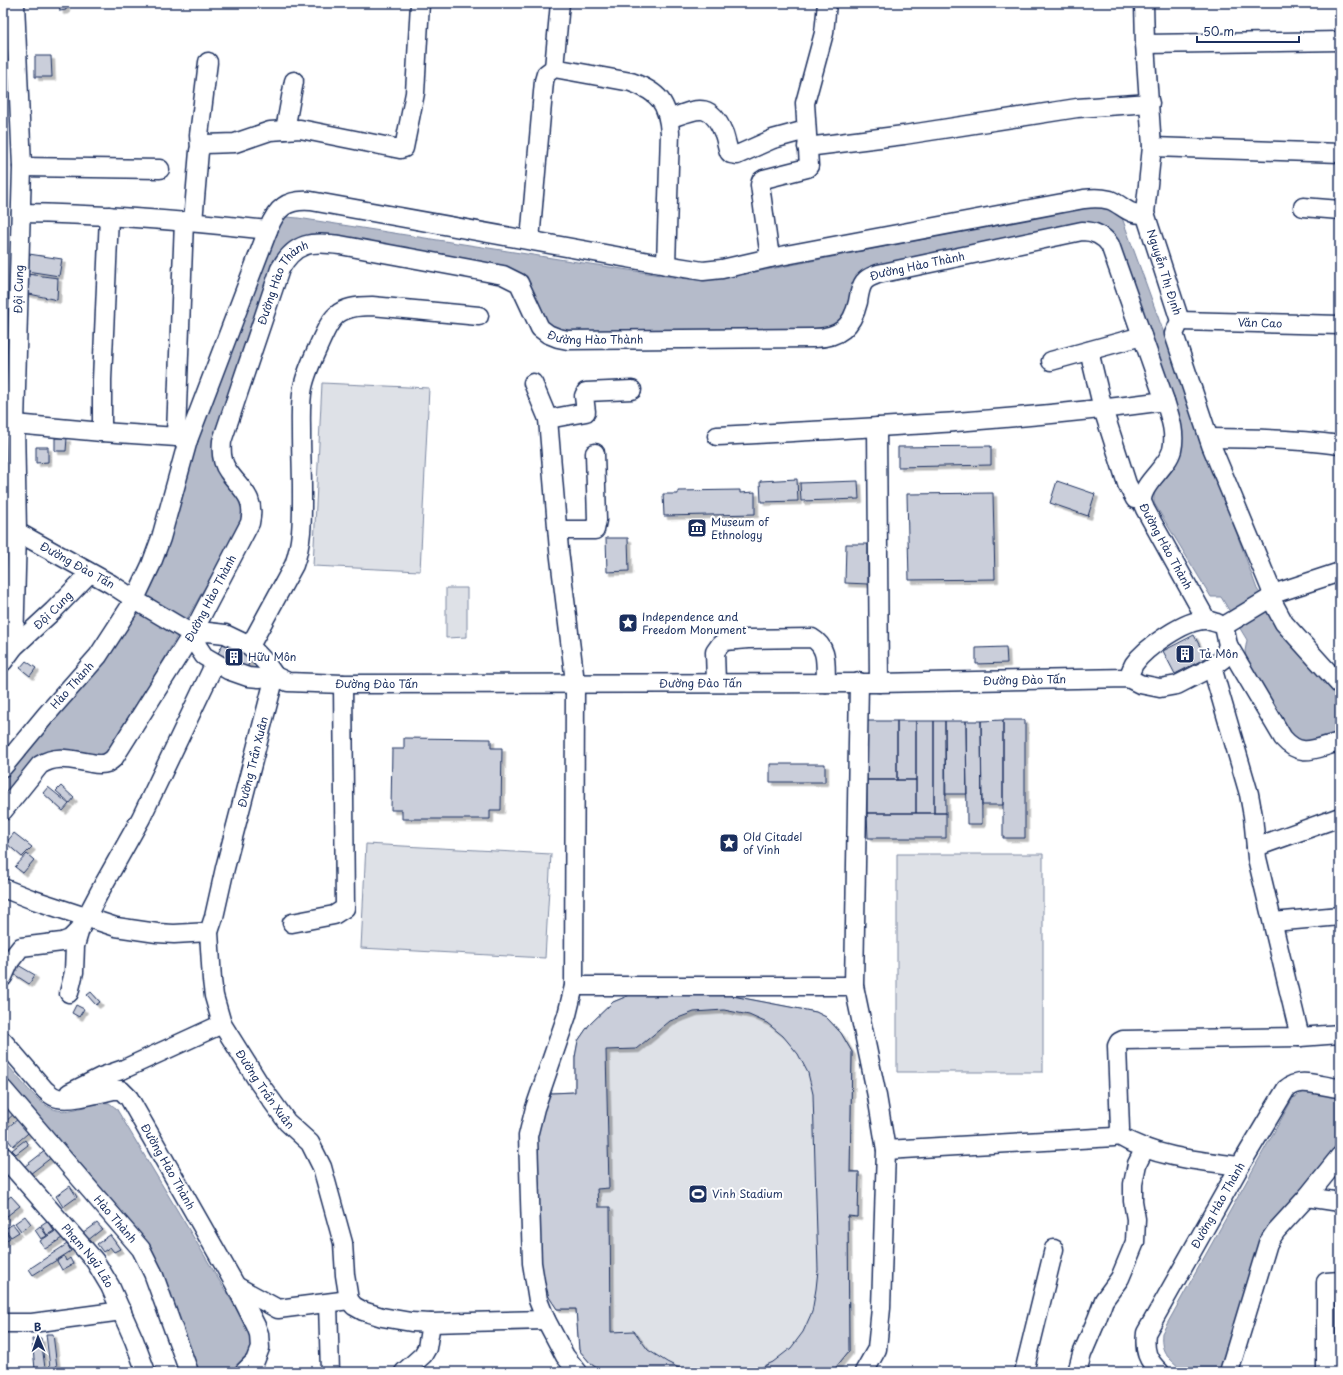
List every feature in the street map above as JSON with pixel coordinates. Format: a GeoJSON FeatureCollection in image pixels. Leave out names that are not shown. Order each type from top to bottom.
{"type":"FeatureCollection","features":[{"type":"Feature","properties":{"kind":"street","name":"Đội Cung"},"geometry":{"type":"LineString","coordinates":[[14,647],[10,528],[15,424],[22,167],[15,3]]}},
{"type":"Feature","properties":{"kind":"street"},"geometry":{"type":"LineString","coordinates":[[200,149],[205,144],[235,143],[270,131],[285,130],[309,130],[400,149],[404,148],[415,93],[420,3]]}},
{"type":"Feature","properties":{"kind":"street"},"geometry":{"type":"LineString","coordinates":[[554,68],[560,3]]}},
{"type":"Feature","properties":{"kind":"street"},"geometry":{"type":"LineString","coordinates":[[770,258],[760,185],[764,179],[807,168],[809,166],[805,103],[824,33],[827,3]]}},
{"type":"Feature","properties":{"kind":"street","name":"Nguyễn Thị Định"},"geometry":{"type":"LineString","coordinates":[[1144,3],[1145,44],[1152,147],[1145,214],[1180,321],[1174,334],[1209,438],[1270,597],[1284,623],[1340,685]]}},
{"type":"Feature","properties":{"kind":"street"},"geometry":{"type":"LineString","coordinates":[[1145,44],[1340,41]]}},
{"type":"Feature","properties":{"kind":"street"},"geometry":{"type":"LineString","coordinates":[[183,439],[176,434],[189,222],[200,149],[199,135],[208,62]]}},
{"type":"Feature","properties":{"kind":"street"},"geometry":{"type":"LineString","coordinates":[[530,240],[544,81],[546,74],[554,68],[641,85],[658,96],[664,104],[669,119],[670,133],[666,265]]}},
{"type":"Feature","properties":{"kind":"street"},"geometry":{"type":"LineString","coordinates":[[285,130],[294,81]]}},
{"type":"Feature","properties":{"kind":"street"},"geometry":{"type":"LineString","coordinates":[[669,119],[698,109],[706,110],[711,113],[721,127],[727,148],[731,154],[737,154],[773,139],[904,135],[1077,108],[1150,103]]}},
{"type":"Feature","properties":{"kind":"street"},"geometry":{"type":"LineString","coordinates":[[1152,147],[1340,153]]}},
{"type":"Feature","properties":{"kind":"street"},"geometry":{"type":"LineString","coordinates":[[22,167],[160,169]]}},
{"type":"Feature","properties":{"kind":"street"},"geometry":{"type":"LineString","coordinates":[[183,439],[272,219],[282,207],[295,201],[303,201],[704,271],[722,269],[770,258],[1084,199],[1104,199],[1116,203],[1133,214],[1145,214]]}},
{"type":"Feature","properties":{"kind":"street"},"geometry":{"type":"LineString","coordinates":[[1303,207],[1340,210]]}},
{"type":"Feature","properties":{"kind":"street"},"geometry":{"type":"LineString","coordinates":[[21,213],[109,216],[268,230]]}},
{"type":"Feature","properties":{"kind":"street"},"geometry":{"type":"LineString","coordinates":[[102,432],[102,380],[109,216]]}},
{"type":"Feature","properties":{"kind":"street","name":"Đường Hào Thành"},"geometry":{"type":"LineString","coordinates":[[3,811],[40,765],[47,761],[54,758],[66,758],[96,764],[106,764],[114,758],[189,632],[247,529],[252,517],[251,504],[247,494],[224,465],[221,448],[224,433],[280,269],[284,261],[292,252],[304,245],[316,243],[340,245],[503,275],[518,283],[540,328],[548,334],[568,340],[826,338],[836,334],[848,324],[855,312],[860,290],[864,282],[869,277],[1082,231],[1096,233],[1102,236],[1110,245],[1165,401],[1172,426],[1174,438],[1170,458],[1148,485],[1142,500],[1145,509],[1206,619]]}},
{"type":"Feature","properties":{"kind":"street"},"geometry":{"type":"LineString","coordinates":[[250,646],[298,555],[302,524],[301,398],[306,375],[328,325],[341,311],[351,307],[362,306],[479,316]]}},
{"type":"Feature","properties":{"kind":"street","name":"Văn Cao"},"geometry":{"type":"LineString","coordinates":[[1180,321],[1340,325]]}},
{"type":"Feature","properties":{"kind":"street"},"geometry":{"type":"LineString","coordinates":[[1050,361],[1142,336]]}},
{"type":"Feature","properties":{"kind":"street"},"geometry":{"type":"LineString","coordinates":[[1089,351],[1103,410],[1127,484],[1135,499],[1142,500]]}},
{"type":"Feature","properties":{"kind":"street"},"geometry":{"type":"LineString","coordinates":[[533,383],[548,419],[558,530],[575,682],[574,986],[567,1015],[535,1108],[528,1136],[532,1263],[538,1300],[546,1320],[565,1356],[578,1372]]}},
{"type":"Feature","properties":{"kind":"street"},"geometry":{"type":"LineString","coordinates":[[548,419],[586,412],[584,396],[586,392],[632,390]]}},
{"type":"Feature","properties":{"kind":"street"},"geometry":{"type":"LineString","coordinates":[[717,436],[877,428],[1103,410],[1165,401]]}},
{"type":"Feature","properties":{"kind":"street"},"geometry":{"type":"LineString","coordinates":[[15,424],[183,439]]}},
{"type":"Feature","properties":{"kind":"street"},"geometry":{"type":"LineString","coordinates":[[877,428],[879,682]]}},
{"type":"Feature","properties":{"kind":"street"},"geometry":{"type":"LineString","coordinates":[[1209,438],[1304,440],[1340,445]]}},
{"type":"Feature","properties":{"kind":"street","name":"Hào Thành"},"geometry":{"type":"LineString","coordinates":[[3,767],[98,656],[138,601],[160,538],[183,439]]}},
{"type":"Feature","properties":{"kind":"street"},"geometry":{"type":"LineString","coordinates":[[558,530],[595,530],[597,520],[595,453]]}},
{"type":"Feature","properties":{"kind":"street","name":"Đường Đào Tấn"},"geometry":{"type":"LineString","coordinates":[[10,528],[111,584],[189,632],[204,656],[228,670],[248,677],[259,678],[275,676],[288,682],[344,684],[575,682],[826,683],[1128,678],[1140,684],[1160,688],[1177,685],[1212,667],[1223,658],[1228,645]]}},
{"type":"Feature","properties":{"kind":"street"},"geometry":{"type":"LineString","coordinates":[[1128,678],[1134,664],[1145,651],[1158,641],[1190,622],[1206,619],[1228,624],[1270,597],[1340,572]]}},
{"type":"Feature","properties":{"kind":"street","name":"Đội Cung"},"geometry":{"type":"LineString","coordinates":[[3,662],[14,647],[53,611],[90,573]]}},
{"type":"Feature","properties":{"kind":"street"},"geometry":{"type":"LineString","coordinates":[[1228,624],[1228,645],[1288,745],[1307,751],[1340,742]]}},
{"type":"Feature","properties":{"kind":"street"},"geometry":{"type":"LineString","coordinates":[[189,632],[225,634],[250,646],[266,663],[275,676]]}},
{"type":"Feature","properties":{"kind":"street"},"geometry":{"type":"LineString","coordinates":[[716,682],[715,652],[725,641],[748,639],[812,638],[819,642],[825,652],[826,683]]}},
{"type":"Feature","properties":{"kind":"street"},"geometry":{"type":"LineString","coordinates":[[68,993],[74,972],[75,946],[83,923],[141,818],[216,663]]}},
{"type":"Feature","properties":{"kind":"street"},"geometry":{"type":"LineString","coordinates":[[1212,667],[1249,794],[1256,847],[1300,1037]]}},
{"type":"Feature","properties":{"kind":"street","name":"Đường Trần Xuân"},"geometry":{"type":"LineString","coordinates":[[275,676],[209,932],[213,991],[222,1024],[259,1083],[287,1122],[310,1143],[322,1167],[342,1243],[349,1300]]}},
{"type":"Feature","properties":{"kind":"street"},"geometry":{"type":"LineString","coordinates":[[859,682],[854,986],[877,1096],[886,1150],[881,1308],[877,1350],[864,1372]]}},
{"type":"Feature","properties":{"kind":"street"},"geometry":{"type":"LineString","coordinates":[[292,924],[334,915],[345,908],[344,684]]}},
{"type":"Feature","properties":{"kind":"street"},"geometry":{"type":"LineString","coordinates":[[1256,847],[1340,817]]}},
{"type":"Feature","properties":{"kind":"street"},"geometry":{"type":"LineString","coordinates":[[3,888],[83,923],[143,932],[174,934],[209,932]]}},
{"type":"Feature","properties":{"kind":"street"},"geometry":{"type":"LineString","coordinates":[[1273,922],[1340,916]]}},
{"type":"Feature","properties":{"kind":"street"},"geometry":{"type":"LineString","coordinates":[[3,977],[10,961],[21,946],[62,942],[70,939],[83,923]]}},
{"type":"Feature","properties":{"kind":"street"},"geometry":{"type":"LineString","coordinates":[[574,986],[854,986]]}},
{"type":"Feature","properties":{"kind":"street"},"geometry":{"type":"LineString","coordinates":[[3,1041],[45,1090],[51,1096],[59,1098],[100,1077],[130,1066],[222,1024]]}},
{"type":"Feature","properties":{"kind":"street"},"geometry":{"type":"LineString","coordinates":[[886,1150],[1111,1137],[1117,1135],[1120,1129],[1117,1046],[1120,1040],[1300,1037],[1340,1034]]}},
{"type":"Feature","properties":{"kind":"street","name":"Đường Hào Thành"},"geometry":{"type":"LineString","coordinates":[[1160,1372],[1154,1366],[1146,1352],[1146,1333],[1240,1166],[1286,1089],[1289,1086],[1304,1082],[1340,1088]]}},
{"type":"Feature","properties":{"kind":"street","name":"Hào Thành"},"geometry":{"type":"LineString","coordinates":[[3,1089],[141,1249],[153,1273],[189,1372]]}},
{"type":"Feature","properties":{"kind":"street","name":"Đường Hào Thành"},"geometry":{"type":"LineString","coordinates":[[59,1098],[71,1098],[114,1090],[121,1090],[126,1093],[236,1286],[256,1326],[260,1341],[260,1348],[255,1361],[244,1372]]}},
{"type":"Feature","properties":{"kind":"street"},"geometry":{"type":"LineString","coordinates":[[1117,1135],[1127,1141],[1168,1155],[1240,1166]]}},
{"type":"Feature","properties":{"kind":"street"},"geometry":{"type":"LineString","coordinates":[[1077,1372],[1082,1354],[1104,1300],[1120,1278],[1135,1242],[1136,1219],[1133,1201],[1133,1184],[1137,1164],[1145,1148]]}},
{"type":"Feature","properties":{"kind":"street","name":"Phạm Ngũ Lão"},"geometry":{"type":"LineString","coordinates":[[3,1156],[95,1261],[110,1286],[122,1312],[146,1372]]}},
{"type":"Feature","properties":{"kind":"street"},"geometry":{"type":"LineString","coordinates":[[1229,1372],[1268,1242],[1340,1156]]}},
{"type":"Feature","properties":{"kind":"street"},"geometry":{"type":"LineString","coordinates":[[1307,1197],[1340,1202]]}},
{"type":"Feature","properties":{"kind":"street"},"geometry":{"type":"LineString","coordinates":[[1024,1372],[1054,1249]]}},
{"type":"Feature","properties":{"kind":"street"},"geometry":{"type":"LineString","coordinates":[[1326,1372],[1326,1282],[1340,1281]]}},
{"type":"Feature","properties":{"kind":"street"},"geometry":{"type":"LineString","coordinates":[[236,1286],[278,1309],[349,1300],[354,1306],[370,1313],[411,1322],[431,1323],[546,1320]]}},
{"type":"Feature","properties":{"kind":"street"},"geometry":{"type":"LineString","coordinates":[[328,1303],[330,1372]]}},
{"type":"Feature","properties":{"kind":"street"},"geometry":{"type":"LineString","coordinates":[[3,1323],[32,1323],[122,1312]]}},
{"type":"Feature","properties":{"kind":"street"},"geometry":{"type":"LineString","coordinates":[[404,1372],[423,1354],[427,1348],[431,1323]]}},
{"type":"Feature","properties":{"kind":"shaded area"},"geometry":{"type":"Polygon","coordinates":[[[322,383],[429,388],[420,571],[313,566],[322,383]]]}},
{"type":"Feature","properties":{"kind":"shaded area"},"geometry":{"type":"Polygon","coordinates":[[[446,588],[467,588],[467,637],[446,638],[446,588]]]}},
{"type":"Feature","properties":{"kind":"shaded area"},"geometry":{"type":"Polygon","coordinates":[[[366,844],[551,854],[545,958],[361,948],[366,844]]]}},
{"type":"Feature","properties":{"kind":"shaded area"},"geometry":{"type":"Polygon","coordinates":[[[897,854],[1043,854],[1043,1072],[897,1072],[897,854]]]}},
{"type":"Feature","properties":{"kind":"shaded area","name":"Vinh Stadium"},"geometry":{"type":"Polygon","coordinates":[[[722,994],[816,1012],[826,1017],[841,1033],[852,1052],[850,1171],[859,1172],[858,1217],[848,1217],[849,1351],[832,1372],[603,1372],[591,1364],[579,1350],[576,1309],[557,1309],[549,1297],[541,1112],[551,1093],[575,1092],[575,1057],[578,1041],[589,1025],[613,1002],[630,995],[722,994]]]}},
{"type":"Feature","properties":{"kind":"water"},"geometry":{"type":"Polygon","coordinates":[[[1103,205],[1121,215],[1257,589],[1279,621],[1340,691],[1340,733],[1309,741],[1297,738],[1290,733],[1247,663],[1245,651],[1247,640],[1221,597],[1211,597],[1154,503],[1156,487],[1172,469],[1180,451],[1182,438],[1181,426],[1176,406],[1114,241],[1107,232],[876,266],[867,269],[857,277],[855,281],[847,310],[841,321],[836,325],[820,329],[563,332],[545,325],[529,288],[316,237],[300,237],[288,245],[214,458],[221,477],[237,492],[244,511],[241,524],[114,747],[102,757],[73,752],[3,798],[3,772],[127,625],[276,221],[287,217],[298,218],[679,278],[702,280],[730,277],[1103,205]]]}},
{"type":"Feature","properties":{"kind":"water"},"geometry":{"type":"Polygon","coordinates":[[[3,1060],[38,1099],[51,1108],[66,1111],[95,1104],[109,1103],[116,1108],[252,1335],[255,1352],[243,1372],[196,1372],[157,1274],[3,1086],[3,1060]]]}},
{"type":"Feature","properties":{"kind":"water"},"geometry":{"type":"Polygon","coordinates":[[[1314,1090],[1340,1097],[1340,1147],[1264,1238],[1222,1372],[1184,1372],[1164,1351],[1162,1346],[1162,1333],[1293,1098],[1304,1092],[1314,1090]]]}},
{"type":"Feature","properties":{"kind":"building"},"geometry":{"type":"Polygon","coordinates":[[[59,3],[66,3],[66,10],[60,11],[59,3]]]}},
{"type":"Feature","properties":{"kind":"building"},"geometry":{"type":"Polygon","coordinates":[[[4,23],[11,23],[11,56],[3,56],[4,23]]]}},
{"type":"Feature","properties":{"kind":"building"},"geometry":{"type":"Polygon","coordinates":[[[35,56],[51,56],[52,77],[35,77],[35,56]]]}},
{"type":"Feature","properties":{"kind":"building"},"geometry":{"type":"Polygon","coordinates":[[[29,254],[62,259],[59,276],[27,271],[29,254]]]}},
{"type":"Feature","properties":{"kind":"building"},"geometry":{"type":"Polygon","coordinates":[[[27,274],[58,278],[57,300],[25,293],[27,274]]]}},
{"type":"Feature","properties":{"kind":"building"},"geometry":{"type":"Polygon","coordinates":[[[55,438],[67,438],[66,451],[55,451],[55,438]]]}},
{"type":"Feature","properties":{"kind":"building"},"geometry":{"type":"Polygon","coordinates":[[[991,446],[991,465],[898,467],[898,447],[991,446]]]}},
{"type":"Feature","properties":{"kind":"building"},"geometry":{"type":"Polygon","coordinates":[[[36,447],[48,447],[48,462],[36,463],[36,447]]]}},
{"type":"Feature","properties":{"kind":"building"},"geometry":{"type":"Polygon","coordinates":[[[797,479],[798,501],[761,502],[760,481],[797,479]]]}},
{"type":"Feature","properties":{"kind":"building"},"geometry":{"type":"Polygon","coordinates":[[[858,481],[859,499],[801,501],[800,483],[858,481]]]}},
{"type":"Feature","properties":{"kind":"building"},"geometry":{"type":"Polygon","coordinates":[[[1057,481],[1095,494],[1088,516],[1050,503],[1057,481]]]}},
{"type":"Feature","properties":{"kind":"building"},"geometry":{"type":"Polygon","coordinates":[[[740,490],[740,493],[755,492],[755,514],[664,516],[663,494],[678,494],[678,491],[740,490]]]}},
{"type":"Feature","properties":{"kind":"building"},"geometry":{"type":"Polygon","coordinates":[[[993,493],[995,579],[909,580],[907,494],[993,493]]]}},
{"type":"Feature","properties":{"kind":"building"},"geometry":{"type":"Polygon","coordinates":[[[606,538],[628,538],[629,571],[607,572],[606,538]]]}},
{"type":"Feature","properties":{"kind":"building"},"geometry":{"type":"Polygon","coordinates":[[[846,544],[868,544],[868,584],[845,583],[846,544]]]}},
{"type":"Feature","properties":{"kind":"building","name":"Tả Môn"},"geometry":{"type":"Polygon","coordinates":[[[1194,635],[1206,658],[1175,674],[1163,651],[1194,635]]]}},
{"type":"Feature","properties":{"kind":"building","name":"Hữu Môn"},"geometry":{"type":"Polygon","coordinates":[[[224,642],[252,658],[244,673],[216,657],[224,642]]]}},
{"type":"Feature","properties":{"kind":"building"},"geometry":{"type":"Polygon","coordinates":[[[1006,647],[1007,663],[976,664],[976,648],[1006,647]]]}},
{"type":"Feature","properties":{"kind":"building"},"geometry":{"type":"Polygon","coordinates":[[[26,661],[36,668],[30,676],[20,668],[26,661]]]}},
{"type":"Feature","properties":{"kind":"building"},"geometry":{"type":"Polygon","coordinates":[[[1003,720],[1025,720],[1025,838],[1003,838],[1003,720]]]}},
{"type":"Feature","properties":{"kind":"building"},"geometry":{"type":"Polygon","coordinates":[[[1003,720],[1003,805],[982,805],[981,721],[1003,720]]]}},
{"type":"Feature","properties":{"kind":"building"},"geometry":{"type":"Polygon","coordinates":[[[867,721],[897,721],[897,780],[867,780],[867,721]]]}},
{"type":"Feature","properties":{"kind":"building"},"geometry":{"type":"Polygon","coordinates":[[[897,721],[916,721],[916,780],[897,780],[897,721]]]}},
{"type":"Feature","properties":{"kind":"building"},"geometry":{"type":"Polygon","coordinates":[[[916,721],[934,721],[934,813],[916,813],[916,721]]]}},
{"type":"Feature","properties":{"kind":"building"},"geometry":{"type":"Polygon","coordinates":[[[934,721],[945,721],[946,813],[934,813],[934,721]]]}},
{"type":"Feature","properties":{"kind":"building"},"geometry":{"type":"Polygon","coordinates":[[[945,721],[966,721],[967,794],[945,794],[945,721]]]}},
{"type":"Feature","properties":{"kind":"building"},"geometry":{"type":"Polygon","coordinates":[[[966,721],[981,721],[982,824],[967,824],[966,721]]]}},
{"type":"Feature","properties":{"kind":"building"},"geometry":{"type":"Polygon","coordinates":[[[404,738],[491,739],[491,748],[502,748],[501,810],[490,810],[490,819],[402,819],[402,810],[391,810],[392,749],[404,749],[404,738]]]}},
{"type":"Feature","properties":{"kind":"building"},"geometry":{"type":"Polygon","coordinates":[[[770,764],[825,764],[825,782],[770,782],[770,764]]]}},
{"type":"Feature","properties":{"kind":"building"},"geometry":{"type":"Polygon","coordinates":[[[867,780],[916,780],[916,813],[867,813],[867,780]]]}},
{"type":"Feature","properties":{"kind":"building"},"geometry":{"type":"Polygon","coordinates":[[[61,786],[74,798],[70,803],[56,791],[61,786]]]}},
{"type":"Feature","properties":{"kind":"building"},"geometry":{"type":"Polygon","coordinates":[[[48,787],[69,804],[63,811],[43,793],[48,787]]]}},
{"type":"Feature","properties":{"kind":"building"},"geometry":{"type":"Polygon","coordinates":[[[867,813],[946,813],[946,838],[868,838],[867,813]]]}},
{"type":"Feature","properties":{"kind":"building"},"geometry":{"type":"Polygon","coordinates":[[[14,833],[32,847],[22,857],[6,843],[14,833]]]}},
{"type":"Feature","properties":{"kind":"building"},"geometry":{"type":"Polygon","coordinates":[[[27,854],[34,860],[23,873],[15,867],[27,854]]]}},
{"type":"Feature","properties":{"kind":"building"},"geometry":{"type":"Polygon","coordinates":[[[18,965],[35,975],[29,984],[12,973],[18,965]]]}},
{"type":"Feature","properties":{"kind":"building"},"geometry":{"type":"Polygon","coordinates":[[[91,992],[100,1002],[96,1005],[87,995],[91,992]]]}},
{"type":"Feature","properties":{"kind":"building"},"geometry":{"type":"Polygon","coordinates":[[[722,994],[816,1012],[826,1017],[841,1033],[852,1052],[850,1172],[859,1172],[858,1217],[848,1216],[849,1351],[832,1372],[752,1372],[773,1362],[791,1348],[803,1332],[812,1312],[818,1270],[813,1094],[808,1073],[798,1054],[783,1036],[767,1023],[749,1015],[724,1010],[694,1012],[670,1021],[636,1049],[606,1050],[609,1188],[597,1189],[598,1207],[610,1207],[611,1332],[634,1331],[648,1350],[687,1372],[603,1372],[591,1364],[579,1350],[576,1309],[557,1309],[549,1297],[539,1261],[537,1138],[541,1112],[551,1093],[575,1092],[575,1057],[578,1041],[589,1025],[613,1002],[630,995],[722,994]]]}},
{"type":"Feature","properties":{"kind":"building"},"geometry":{"type":"Polygon","coordinates":[[[76,1005],[84,1009],[79,1017],[72,1013],[76,1005]]]}},
{"type":"Feature","properties":{"kind":"building"},"geometry":{"type":"Polygon","coordinates":[[[11,1105],[17,1111],[3,1124],[3,1112],[11,1105]]]}},
{"type":"Feature","properties":{"kind":"building"},"geometry":{"type":"Polygon","coordinates":[[[23,1115],[34,1128],[13,1146],[3,1134],[3,1131],[23,1115]]]}},
{"type":"Feature","properties":{"kind":"building"},"geometry":{"type":"Polygon","coordinates":[[[25,1140],[28,1145],[16,1154],[12,1150],[25,1140]]]}},
{"type":"Feature","properties":{"kind":"building"},"geometry":{"type":"Polygon","coordinates":[[[46,1150],[52,1157],[30,1174],[24,1167],[46,1150]]]}},
{"type":"Feature","properties":{"kind":"building"},"geometry":{"type":"Polygon","coordinates":[[[70,1186],[77,1197],[63,1207],[56,1196],[70,1186]]]}},
{"type":"Feature","properties":{"kind":"building"},"geometry":{"type":"Polygon","coordinates":[[[11,1196],[20,1206],[3,1219],[3,1202],[11,1196]]]}},
{"type":"Feature","properties":{"kind":"building"},"geometry":{"type":"Polygon","coordinates":[[[25,1216],[31,1224],[21,1231],[15,1223],[25,1216]]]}},
{"type":"Feature","properties":{"kind":"building"},"geometry":{"type":"Polygon","coordinates":[[[47,1221],[54,1231],[47,1235],[41,1225],[47,1221]]]}},
{"type":"Feature","properties":{"kind":"building"},"geometry":{"type":"Polygon","coordinates":[[[97,1223],[102,1229],[87,1241],[82,1234],[97,1223]]]}},
{"type":"Feature","properties":{"kind":"building"},"geometry":{"type":"Polygon","coordinates":[[[13,1224],[19,1232],[11,1237],[5,1229],[13,1224]]]}},
{"type":"Feature","properties":{"kind":"building"},"geometry":{"type":"Polygon","coordinates":[[[40,1226],[47,1236],[41,1239],[35,1230],[40,1226]]]}},
{"type":"Feature","properties":{"kind":"building"},"geometry":{"type":"Polygon","coordinates":[[[5,1230],[10,1238],[3,1242],[3,1231],[5,1230]]]}},
{"type":"Feature","properties":{"kind":"building"},"geometry":{"type":"Polygon","coordinates":[[[57,1230],[62,1238],[45,1249],[40,1241],[57,1230]]]}},
{"type":"Feature","properties":{"kind":"building"},"geometry":{"type":"Polygon","coordinates":[[[110,1235],[120,1249],[114,1252],[110,1247],[103,1252],[97,1244],[110,1235]]]}},
{"type":"Feature","properties":{"kind":"building"},"geometry":{"type":"Polygon","coordinates":[[[67,1244],[71,1251],[33,1275],[29,1269],[67,1244]]]}},
{"type":"Feature","properties":{"kind":"building"},"geometry":{"type":"Polygon","coordinates":[[[64,1256],[66,1261],[70,1258],[73,1264],[62,1270],[57,1261],[64,1256]]]}},
{"type":"Feature","properties":{"kind":"building"},"geometry":{"type":"Polygon","coordinates":[[[46,1334],[53,1334],[57,1367],[50,1368],[46,1334]]]}},
{"type":"Feature","properties":{"kind":"building"},"geometry":{"type":"Polygon","coordinates":[[[41,1338],[45,1368],[35,1369],[32,1339],[41,1338]]]}},
{"type":"Feature","properties":{"kind":"place","name":"Museum of Ethnology"},"geometry":{"type":"Point","coordinates":[697,528]}},
{"type":"Feature","properties":{"kind":"place","name":"Independence and Freedom Monument"},"geometry":{"type":"Point","coordinates":[628,623]}},
{"type":"Feature","properties":{"kind":"place","name":"Tả Môn"},"geometry":{"type":"Point","coordinates":[1185,654]}},
{"type":"Feature","properties":{"kind":"place","name":"Hữu Môn"},"geometry":{"type":"Point","coordinates":[234,657]}},
{"type":"Feature","properties":{"kind":"place","name":"Old Citadel of Vinh"},"geometry":{"type":"Point","coordinates":[729,843]}},
{"type":"Feature","properties":{"kind":"place","name":"Vinh Stadium"},"geometry":{"type":"Point","coordinates":[698,1194]}}]}
